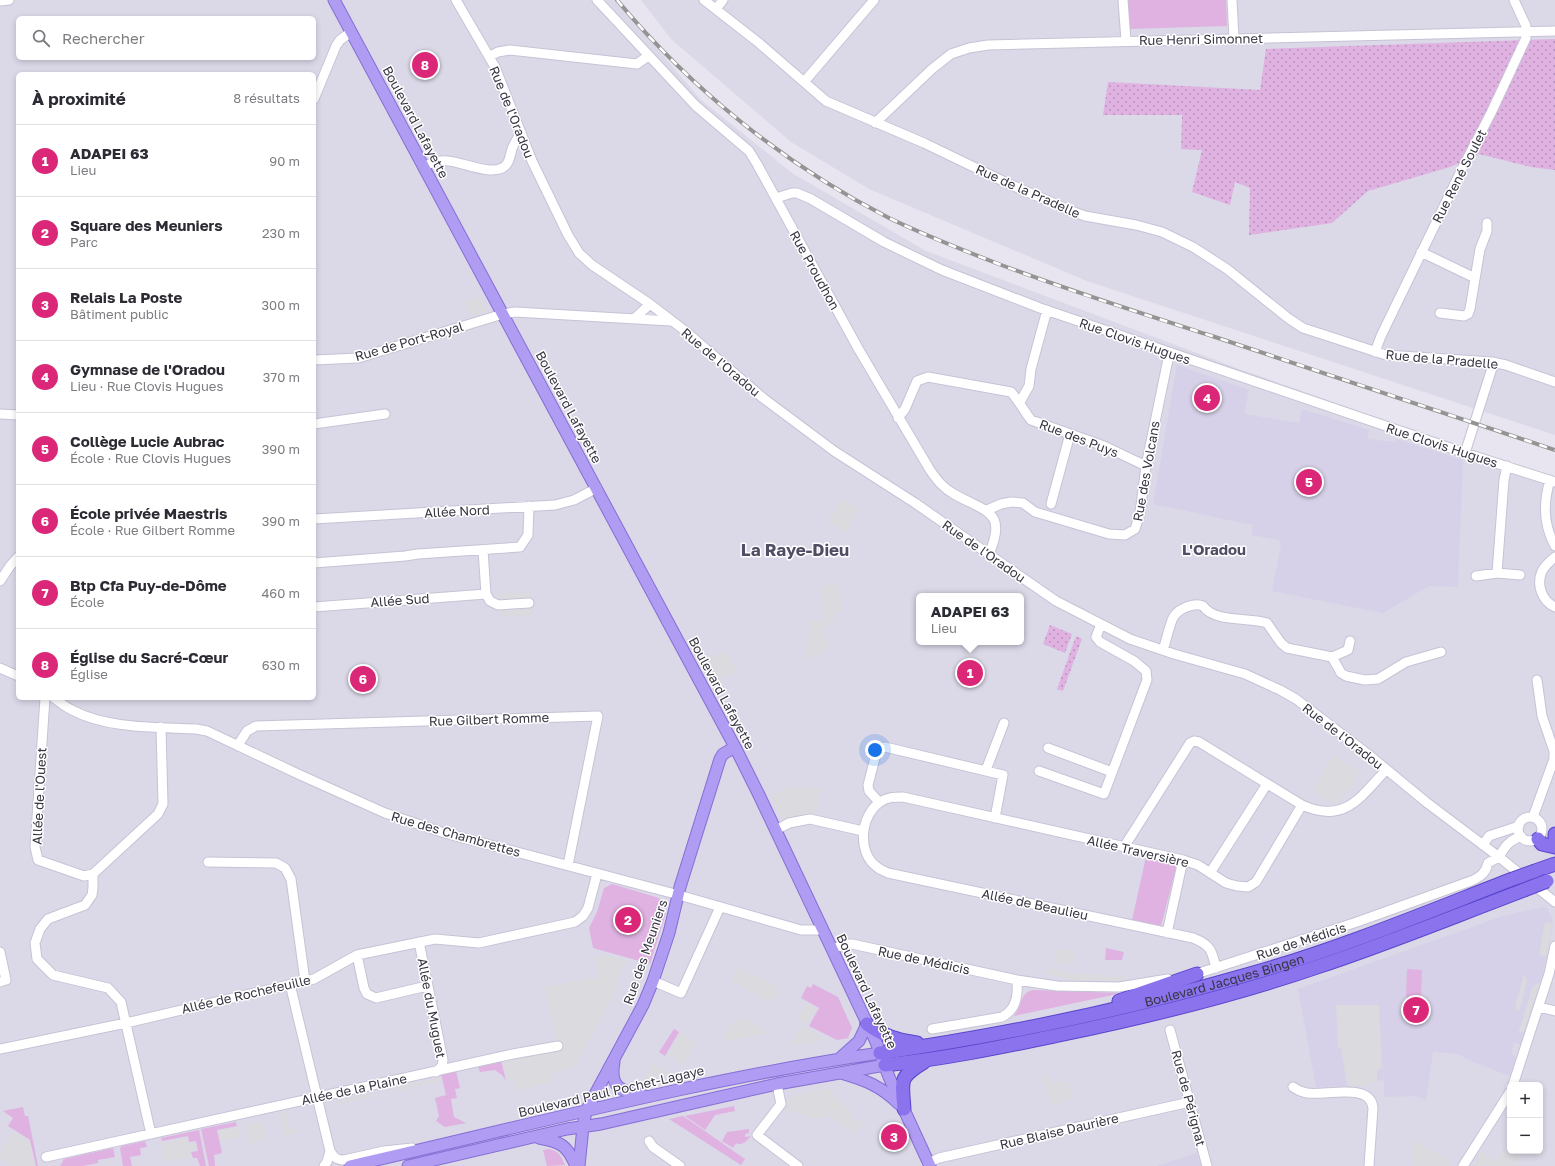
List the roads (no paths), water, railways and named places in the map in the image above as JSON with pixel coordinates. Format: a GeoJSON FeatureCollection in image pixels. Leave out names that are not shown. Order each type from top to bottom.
{"type":"FeatureCollection","features":[{"type":"Feature","properties":{"kind":"highway"},"geometry":{"type":"LineString","coordinates":[[1540,834],[1542,844],[1555,848]]}},
{"type":"Feature","properties":{"kind":"highway","name":"Boulevard Jacques Bingen"},"geometry":{"type":"LineString","coordinates":[[880,1052],[978,1038],[1084,1016],[1251,974],[1371,934],[1555,864]]}},
{"type":"Feature","properties":{"kind":"highway","name":"Boulevard Jacques Bingen"},"geometry":{"type":"LineString","coordinates":[[885,1065],[927,1060],[993,1049],[1182,1007],[1255,987],[1377,946],[1552,880]]}},
{"type":"Feature","properties":{"kind":"highway"},"geometry":{"type":"LineString","coordinates":[[1084,1016],[1122,999],[1197,974]]}},
{"type":"Feature","properties":{"kind":"highway"},"geometry":{"type":"LineString","coordinates":[[867,1024],[879,1033],[892,1039],[931,1045]]}},
{"type":"Feature","properties":{"kind":"highway"},"geometry":{"type":"LineString","coordinates":[[904,1108],[902,1084],[904,1078],[910,1070],[927,1060]]}},
{"type":"Feature","properties":{"kind":"main road","name":"Boulevard Lafayette"},"geometry":{"type":"LineString","coordinates":[[334,0],[735,747],[776,830],[867,1024],[929,1164]]}},
{"type":"Feature","properties":{"kind":"main road","name":"Rue des Meuniers"},"geometry":{"type":"LineString","coordinates":[[579,1166],[586,1111],[643,1005],[653,981],[720,760],[724,754],[735,747]]}},
{"type":"Feature","properties":{"kind":"main road"},"geometry":{"type":"LineString","coordinates":[[840,1058],[857,1044],[867,1024]]}},
{"type":"Feature","properties":{"kind":"main road","name":"Boulevard Paul Pochet-Lagaye"},"geometry":{"type":"LineString","coordinates":[[350,1166],[723,1080],[880,1052]]}},
{"type":"Feature","properties":{"kind":"main road"},"geometry":{"type":"LineString","coordinates":[[615,1058],[612,1072],[618,1087],[628,1092],[649,1096]]}},
{"type":"Feature","properties":{"kind":"main road"},"geometry":{"type":"LineString","coordinates":[[408,1166],[777,1084],[885,1065]]}},
{"type":"Feature","properties":{"kind":"main road"},"geometry":{"type":"LineString","coordinates":[[838,1073],[874,1084],[891,1096],[904,1108]]}},
{"type":"Feature","properties":{"kind":"main road"},"geometry":{"type":"LineString","coordinates":[[536,1137],[551,1140],[568,1149],[576,1166]]}},
{"type":"Feature","properties":{"kind":"street"},"geometry":{"type":"LineString","coordinates":[[0,1],[8,0]]}},
{"type":"Feature","properties":{"kind":"street","name":"Rue de l'Oradou"},"geometry":{"type":"LineString","coordinates":[[456,0],[490,56],[532,161],[549,198],[579,253],[592,265],[650,304],[763,398],[834,451],[915,503],[1056,600],[1130,639],[1245,674],[1296,699],[1370,755],[1386,770],[1452,823],[1499,857],[1555,902]]}},
{"type":"Feature","properties":{"kind":"street","name":"Rue Proudhon"},"geometry":{"type":"LineString","coordinates":[[597,0],[696,106],[749,151],[898,418],[930,470],[941,486],[953,494],[987,510]]}},
{"type":"Feature","properties":{"kind":"street","name":"Rue de la Pradelle"},"geometry":{"type":"LineString","coordinates":[[704,0],[758,43],[826,101],[924,143],[1009,184],[1074,212],[1085,216],[1136,225],[1162,232],[1186,243],[1217,261],[1295,324],[1312,332],[1375,352],[1397,357],[1492,362],[1506,365],[1555,382]]}},
{"type":"Feature","properties":{"kind":"street"},"geometry":{"type":"LineString","coordinates":[[716,9],[723,0]]}},
{"type":"Feature","properties":{"kind":"street"},"geometry":{"type":"LineString","coordinates":[[804,82],[874,0]]}},
{"type":"Feature","properties":{"kind":"street"},"geometry":{"type":"LineString","coordinates":[[1123,0],[1126,41]]}},
{"type":"Feature","properties":{"kind":"street"},"geometry":{"type":"LineString","coordinates":[[1232,0],[1234,38]]}},
{"type":"Feature","properties":{"kind":"street"},"geometry":{"type":"LineString","coordinates":[[1514,0],[1526,26],[1526,31]]}},
{"type":"Feature","properties":{"kind":"street","name":"Rue René Soulet"},"geometry":{"type":"LineString","coordinates":[[1375,352],[1381,336],[1421,252],[1491,113],[1526,38],[1526,31]]}},
{"type":"Feature","properties":{"kind":"street","name":"Rue Henri Simonnet"},"geometry":{"type":"LineString","coordinates":[[875,123],[932,69],[951,54],[969,48],[988,45],[1555,31]]}},
{"type":"Feature","properties":{"kind":"street"},"geometry":{"type":"LineString","coordinates":[[316,94],[336,46],[340,40],[351,32]]}},
{"type":"Feature","properties":{"kind":"street"},"geometry":{"type":"LineString","coordinates":[[490,56],[498,52],[510,50],[637,64],[648,56]]}},
{"type":"Feature","properties":{"kind":"street"},"geometry":{"type":"LineString","coordinates":[[424,166],[439,161],[448,161],[488,171],[501,169],[506,166],[511,150],[520,132]]}},
{"type":"Feature","properties":{"kind":"street","name":"Rue Clovis Hugues"},"geometry":{"type":"LineString","coordinates":[[776,198],[792,193],[798,193],[811,199],[884,242],[936,267],[1047,310],[1465,453],[1552,481]]}},
{"type":"Feature","properties":{"kind":"street"},"geometry":{"type":"LineString","coordinates":[[1440,313],[1464,316],[1468,314],[1480,249],[1487,231],[1487,223]]}},
{"type":"Feature","properties":{"kind":"street"},"geometry":{"type":"LineString","coordinates":[[1421,252],[1475,278]]}},
{"type":"Feature","properties":{"kind":"street"},"geometry":{"type":"LineString","coordinates":[[635,318],[650,304]]}},
{"type":"Feature","properties":{"kind":"street"},"geometry":{"type":"LineString","coordinates":[[1020,402],[1028,386],[1031,369],[1047,310]]}},
{"type":"Feature","properties":{"kind":"street","name":"Rue de Port-Royal"},"geometry":{"type":"LineString","coordinates":[[316,360],[358,358],[503,314],[515,312],[671,321]]}},
{"type":"Feature","properties":{"kind":"street","name":"Rue des Volcans"},"geometry":{"type":"LineString","coordinates":[[987,510],[1001,504],[1011,502],[1023,503],[1035,512],[1109,534],[1125,535],[1136,529],[1140,513],[1146,466],[1170,353]]}},
{"type":"Feature","properties":{"kind":"street"},"geometry":{"type":"LineString","coordinates":[[1465,453],[1490,374],[1492,362]]}},
{"type":"Feature","properties":{"kind":"street","name":"Rue des Puys"},"geometry":{"type":"LineString","coordinates":[[898,418],[905,409],[916,381],[928,377],[1011,392],[1020,402],[1025,413],[1031,420],[1104,446],[1146,466]]}},
{"type":"Feature","properties":{"kind":"street"},"geometry":{"type":"LineString","coordinates":[[0,414],[16,415]]}},
{"type":"Feature","properties":{"kind":"street"},"geometry":{"type":"LineString","coordinates":[[316,424],[385,414]]}},
{"type":"Feature","properties":{"kind":"street"},"geometry":{"type":"LineString","coordinates":[[1051,504],[1070,434]]}},
{"type":"Feature","properties":{"kind":"street","name":"Rue Clovis Hugues"},"geometry":{"type":"LineString","coordinates":[[1497,573],[1504,480],[1507,466]]}},
{"type":"Feature","properties":{"kind":"street"},"geometry":{"type":"LineString","coordinates":[[1552,481],[1546,494],[1544,514],[1548,532],[1555,546]]}},
{"type":"Feature","properties":{"kind":"street","name":"Allée Nord"},"geometry":{"type":"LineString","coordinates":[[316,519],[564,504],[597,488]]}},
{"type":"Feature","properties":{"kind":"street"},"geometry":{"type":"LineString","coordinates":[[316,563],[520,547],[528,535],[529,506]]}},
{"type":"Feature","properties":{"kind":"street"},"geometry":{"type":"LineString","coordinates":[[987,510],[996,523],[994,544],[989,554]]}},
{"type":"Feature","properties":{"kind":"street"},"geometry":{"type":"LineString","coordinates":[[483,550],[486,594],[490,601],[498,604],[529,602]]}},
{"type":"Feature","properties":{"kind":"street"},"geometry":{"type":"LineString","coordinates":[[1555,557],[1542,571],[1540,583],[1543,596],[1549,604],[1555,607]]}},
{"type":"Feature","properties":{"kind":"street"},"geometry":{"type":"LineString","coordinates":[[0,581],[16,559]]}},
{"type":"Feature","properties":{"kind":"street"},"geometry":{"type":"LineString","coordinates":[[1476,576],[1497,573],[1520,575]]}},
{"type":"Feature","properties":{"kind":"street","name":"Allée Sud"},"geometry":{"type":"LineString","coordinates":[[316,607],[486,594]]}},
{"type":"Feature","properties":{"kind":"street"},"geometry":{"type":"LineString","coordinates":[[1163,650],[1174,616],[1185,608],[1196,604],[1203,606],[1207,612],[1218,616],[1267,623],[1281,643],[1287,648],[1332,657],[1348,650],[1350,641]]}},
{"type":"Feature","properties":{"kind":"street"},"geometry":{"type":"LineString","coordinates":[[1039,771],[1104,794],[1147,680],[1146,671],[1134,661],[1100,642],[1096,637],[1101,624]]}},
{"type":"Feature","properties":{"kind":"street"},"geometry":{"type":"LineString","coordinates":[[1332,657],[1341,673],[1346,676],[1365,680],[1378,680],[1406,662],[1441,652]]}},
{"type":"Feature","properties":{"kind":"street"},"geometry":{"type":"LineString","coordinates":[[0,668],[16,675]]}},
{"type":"Feature","properties":{"kind":"street"},"geometry":{"type":"LineString","coordinates":[[1533,817],[1553,767],[1554,751],[1542,716],[1537,680]]}},
{"type":"Feature","properties":{"kind":"street","name":"Allée de l'Ouest"},"geometry":{"type":"LineString","coordinates":[[45,700],[35,847],[38,860],[84,876],[93,874]]}},
{"type":"Feature","properties":{"kind":"street","name":"Rue des Chambrettes"},"geometry":{"type":"LineString","coordinates":[[57,700],[71,710],[88,717],[117,724],[207,731],[385,813],[441,832],[679,895],[801,930],[823,930]]}},
{"type":"Feature","properties":{"kind":"street","name":"Rue Gilbert Romme"},"geometry":{"type":"LineString","coordinates":[[238,745],[247,731],[256,726],[598,716],[568,865]]}},
{"type":"Feature","properties":{"kind":"street"},"geometry":{"type":"LineString","coordinates":[[986,770],[1004,723]]}},
{"type":"Feature","properties":{"kind":"street"},"geometry":{"type":"LineString","coordinates":[[151,1134],[121,1002],[108,988],[53,975],[37,959],[35,943],[40,929],[48,919],[85,904],[92,895],[93,874],[158,814],[163,804],[161,727]]}},
{"type":"Feature","properties":{"kind":"street"},"geometry":{"type":"LineString","coordinates":[[1124,847],[1190,743],[1194,741],[1199,742],[1302,805],[1318,811],[1330,813],[1345,808],[1355,801],[1386,770]]}},
{"type":"Feature","properties":{"kind":"street"},"geometry":{"type":"LineString","coordinates":[[776,830],[789,823],[810,819],[864,830],[870,812],[879,802],[871,794],[868,788],[876,754],[880,749],[885,747],[1003,774],[995,818]]}},
{"type":"Feature","properties":{"kind":"street"},"geometry":{"type":"LineString","coordinates":[[1048,748],[1112,772]]}},
{"type":"Feature","properties":{"kind":"street"},"geometry":{"type":"LineString","coordinates":[[1210,872],[1267,784]]}},
{"type":"Feature","properties":{"kind":"street","name":"Allée Traversière"},"geometry":{"type":"LineString","coordinates":[[879,802],[888,798],[903,797],[1183,860],[1198,865],[1226,882],[1237,886],[1248,887],[1256,882],[1302,805]]}},
{"type":"Feature","properties":{"kind":"street"},"geometry":{"type":"LineString","coordinates":[[1482,845],[1489,836],[1519,826],[1525,818],[1533,817],[1541,823],[1540,834]]}},
{"type":"Feature","properties":{"kind":"street"},"geometry":{"type":"LineString","coordinates":[[1519,826],[1521,836],[1527,840],[1534,840],[1540,834],[1555,830]]}},
{"type":"Feature","properties":{"kind":"street","name":"Allée de Beaulieu"},"geometry":{"type":"LineString","coordinates":[[864,830],[864,845],[870,859],[876,867],[888,873],[1193,938],[1205,942],[1211,950],[1216,968]]}},
{"type":"Feature","properties":{"kind":"street","name":"Rue de Médicis"},"geometry":{"type":"LineString","coordinates":[[832,949],[846,944],[852,944],[1017,980],[1057,986],[1119,987],[1197,974],[1357,922],[1471,881],[1481,876],[1487,868],[1488,863],[1499,857],[1504,847],[1510,841],[1521,836]]}},
{"type":"Feature","properties":{"kind":"street"},"geometry":{"type":"LineString","coordinates":[[1167,933],[1183,860]]}},
{"type":"Feature","properties":{"kind":"street"},"geometry":{"type":"LineString","coordinates":[[208,862],[276,863],[285,868],[291,879],[305,981]]}},
{"type":"Feature","properties":{"kind":"street","name":"Allée de Rochefeuille"},"geometry":{"type":"LineString","coordinates":[[0,1049],[126,1023],[314,979],[357,955],[435,939],[479,943],[575,922],[583,916],[588,908],[597,874]]}},
{"type":"Feature","properties":{"kind":"street"},"geometry":{"type":"LineString","coordinates":[[653,981],[681,993],[720,907]]}},
{"type":"Feature","properties":{"kind":"street","name":"Allée du Muguet"},"geometry":{"type":"LineString","coordinates":[[419,942],[443,1060],[442,1066],[436,1072]]}},
{"type":"Feature","properties":{"kind":"street"},"geometry":{"type":"LineString","coordinates":[[1514,1082],[1550,974],[1555,946]]}},
{"type":"Feature","properties":{"kind":"street"},"geometry":{"type":"LineString","coordinates":[[0,952],[6,980],[0,982]]}},
{"type":"Feature","properties":{"kind":"street"},"geometry":{"type":"LineString","coordinates":[[357,955],[364,988],[367,994],[376,998],[427,986]]}},
{"type":"Feature","properties":{"kind":"street"},"geometry":{"type":"LineString","coordinates":[[932,1030],[1002,1017],[1008,1014],[1016,1002],[1018,993],[1017,980]]}},
{"type":"Feature","properties":{"kind":"street"},"geometry":{"type":"LineString","coordinates":[[290,984],[330,1151],[337,1160],[344,1160],[399,1149],[426,1148]]}},
{"type":"Feature","properties":{"kind":"street"},"geometry":{"type":"LineString","coordinates":[[1539,1007],[1555,1011]]}},
{"type":"Feature","properties":{"kind":"street","name":"Rue de Pérignat"},"geometry":{"type":"LineString","coordinates":[[1170,1030],[1207,1166]]}},
{"type":"Feature","properties":{"kind":"street","name":"Allée de la Plaine"},"geometry":{"type":"LineString","coordinates":[[46,1157],[513,1054],[558,1046]]}},
{"type":"Feature","properties":{"kind":"street"},"geometry":{"type":"LineString","coordinates":[[777,1084],[781,1104],[757,1135],[798,1166]]}},
{"type":"Feature","properties":{"kind":"street"},"geometry":{"type":"LineString","coordinates":[[1293,1087],[1308,1093],[1356,1092],[1365,1094],[1370,1098],[1373,1102],[1374,1108],[1369,1166]]}},
{"type":"Feature","properties":{"kind":"street"},"geometry":{"type":"LineString","coordinates":[[1463,1166],[1507,1097]]}},
{"type":"Feature","properties":{"kind":"street","name":"Rue Blaise Daurière"},"geometry":{"type":"LineString","coordinates":[[929,1164],[939,1158],[1190,1102]]}},
{"type":"Feature","properties":{"kind":"street"},"geometry":{"type":"LineString","coordinates":[[649,1141],[653,1147],[680,1166]]}},
{"type":"Feature","properties":{"kind":"street"},"geometry":{"type":"LineString","coordinates":[[324,1166],[327,1162],[330,1151]]}},
{"type":"Feature","properties":{"kind":"railway"},"geometry":{"type":"LineString","coordinates":[[617,0],[676,64],[708,94],[742,122],[813,174],[850,197],[889,218],[956,247],[1050,283],[1555,450]]}},
{"type":"Feature","properties":{"kind":"place","name":"Église du Sacré-Cœur"},"geometry":{"type":"Point","coordinates":[425,65]}},
{"type":"Feature","properties":{"kind":"place","name":"Gymnase de l'Oradou"},"geometry":{"type":"Point","coordinates":[1207,398]}},
{"type":"Feature","properties":{"kind":"place","name":"Collège Lucie Aubrac"},"geometry":{"type":"Point","coordinates":[1309,482]}},
{"type":"Feature","properties":{"kind":"place","name":"ADAPEI 63"},"geometry":{"type":"Point","coordinates":[970,673]}},
{"type":"Feature","properties":{"kind":"place","name":"École privée Maestris"},"geometry":{"type":"Point","coordinates":[363,679]}},
{"type":"Feature","properties":{"kind":"place","name":"Square des Meuniers"},"geometry":{"type":"Point","coordinates":[628,920]}},
{"type":"Feature","properties":{"kind":"place","name":"Btp Cfa Puy-de-Dôme"},"geometry":{"type":"Point","coordinates":[1416,1010]}},
{"type":"Feature","properties":{"kind":"place","name":"Relais La Poste"},"geometry":{"type":"Point","coordinates":[894,1137]}},
{"type":"Feature","properties":{"kind":"district","name":"La Raye-Dieu"},"geometry":{"type":"Point","coordinates":[795,549]}},
{"type":"Feature","properties":{"kind":"district","name":"L'Oradou"},"geometry":{"type":"Point","coordinates":[1214,549]}}]}
